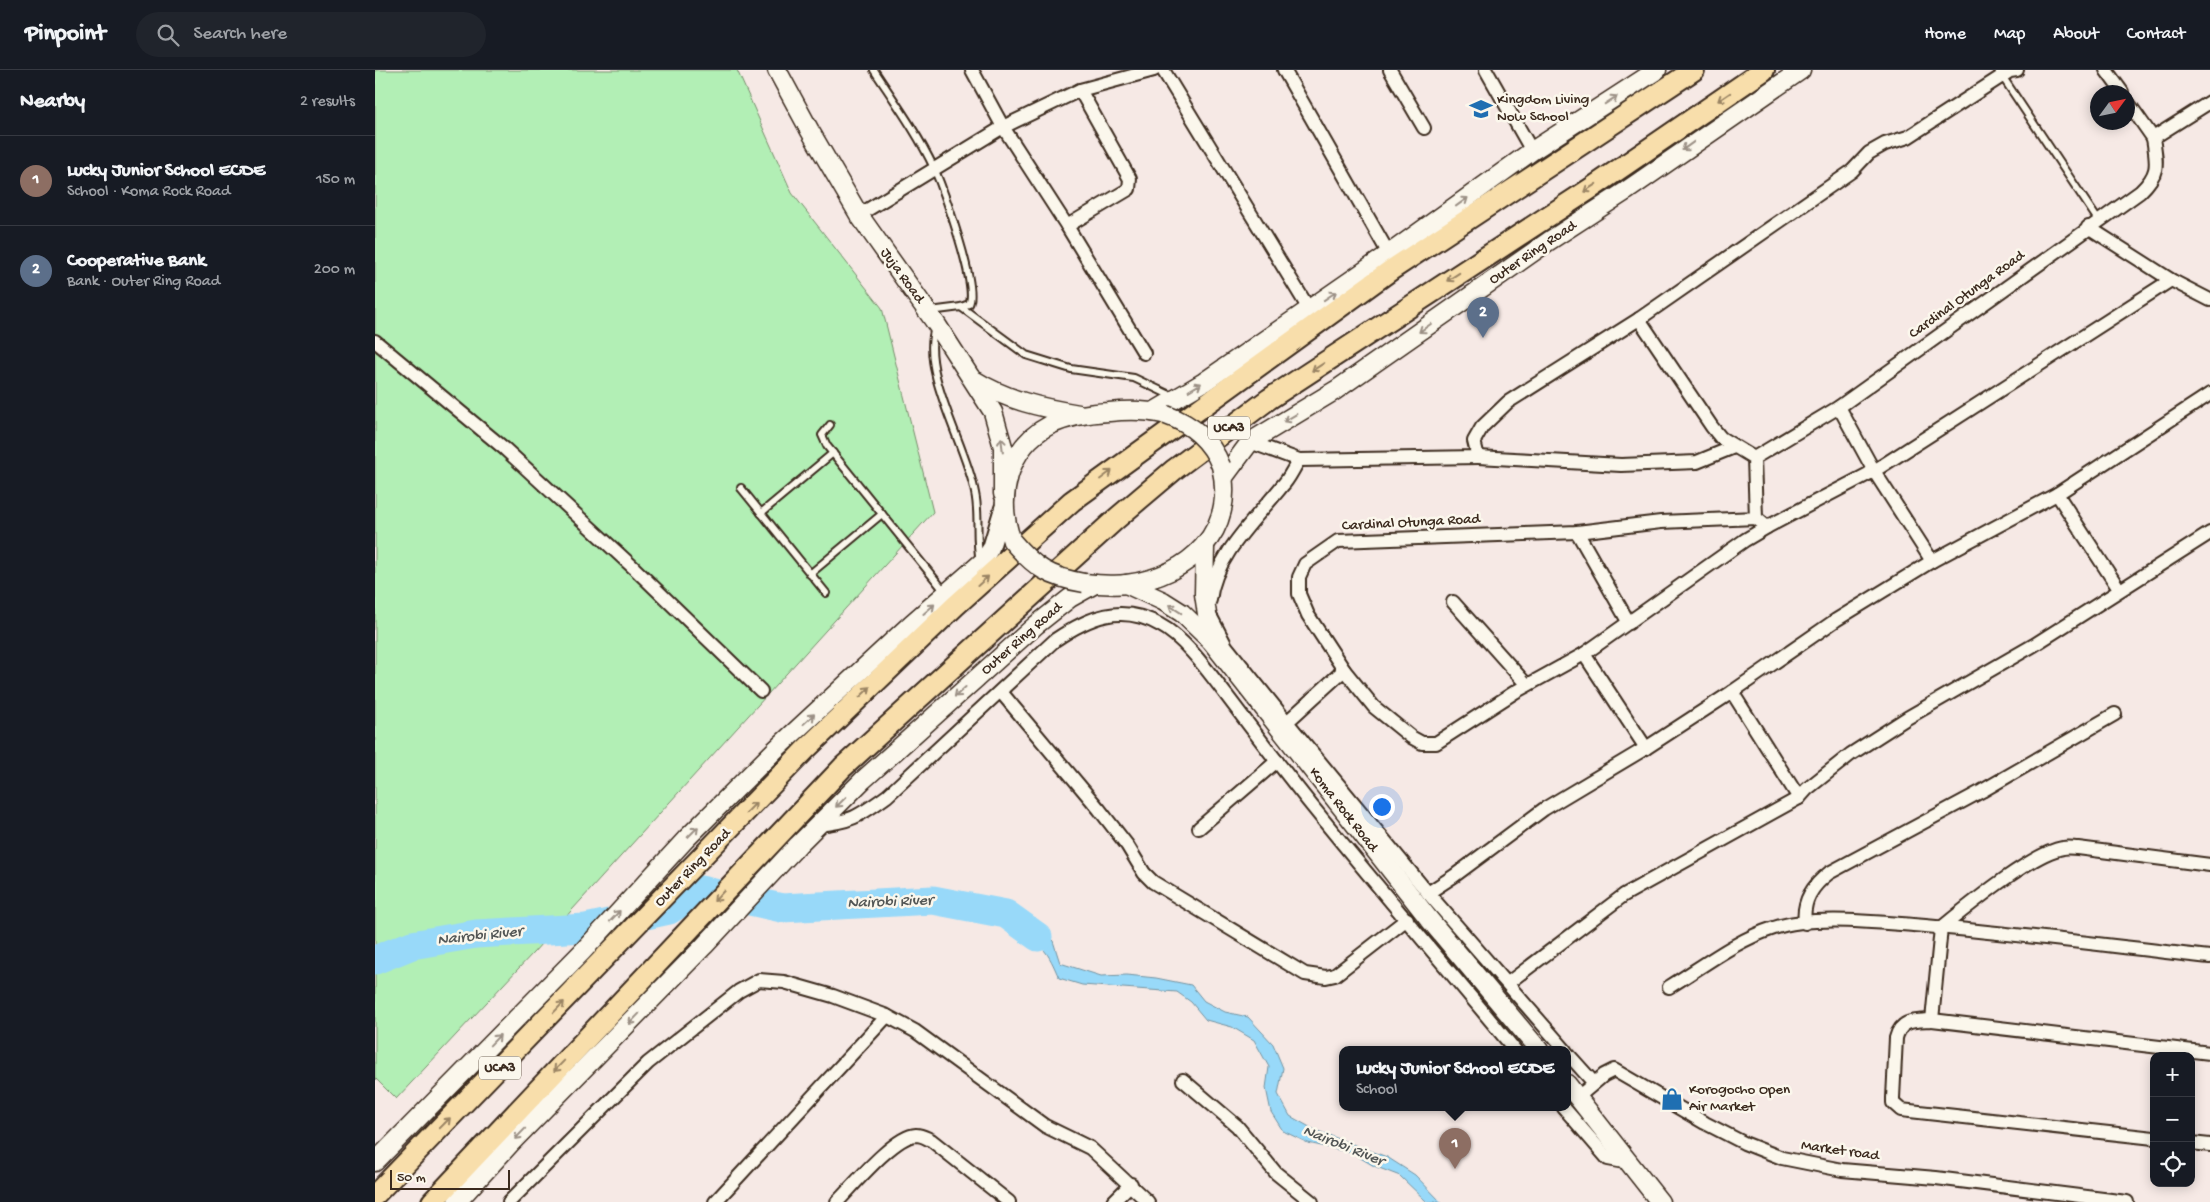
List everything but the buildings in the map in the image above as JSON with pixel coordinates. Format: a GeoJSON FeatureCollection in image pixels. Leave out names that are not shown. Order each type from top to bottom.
{"type":"FeatureCollection","features":[{"type":"Feature","properties":{"kind":"main road","name":"Juja Road"},"geometry":{"type":"LineString","coordinates":[[777,70],[814,140],[859,215],[973,379],[987,388],[1019,401],[1082,414]]}},
{"type":"Feature","properties":{"kind":"main road"},"geometry":{"type":"LineString","coordinates":[[1159,413],[1177,398],[1204,382],[1389,254],[1532,151],[1657,70]]}},
{"type":"Feature","properties":{"kind":"main road","name":"Outer Ring Road"},"geometry":{"type":"LineString","coordinates":[[375,1196],[827,730],[955,606],[1072,501],[1391,270],[1694,70]]}},
{"type":"Feature","properties":{"kind":"main road","name":"Outer Ring Road"},"geometry":{"type":"LineString","coordinates":[[432,1202],[753,861],[876,737],[1116,519],[1175,469],[1269,399],[1585,192],[1765,70]]}},
{"type":"Feature","properties":{"kind":"main road","name":"Outer Ring Road"},"geometry":{"type":"LineString","coordinates":[[1223,471],[1251,442],[1336,390],[1549,241],[1626,191],[1801,70]]}},
{"type":"Feature","properties":{"kind":"main road"},"geometry":{"type":"LineString","coordinates":[[973,379],[993,412],[999,428],[1003,446],[1003,501]]}},
{"type":"Feature","properties":{"kind":"main road","name":"Outer Ring Road"},"geometry":{"type":"LineString","coordinates":[[1124,410],[1159,413],[1192,427],[1209,442],[1223,471],[1224,499],[1221,518],[1205,546],[1188,560],[1169,570],[1147,579],[1125,584],[1089,584],[1045,573],[1026,558],[1012,541],[1006,525],[1003,501],[1012,465],[1021,450],[1035,434],[1050,425],[1082,414],[1124,410]]}},
{"type":"Feature","properties":{"kind":"main road","name":"Koma Rock Road"},"geometry":{"type":"LineString","coordinates":[[1205,546],[1204,594],[1211,641],[1429,919],[1536,1046]]}},
{"type":"Feature","properties":{"kind":"main road","name":"Outer Ring Road"},"geometry":{"type":"LineString","coordinates":[[375,1162],[582,952],[659,867],[775,750],[981,563]]}},
{"type":"Feature","properties":{"kind":"main road","name":"Outer Ring Road"},"geometry":{"type":"LineString","coordinates":[[664,987],[817,825],[870,773],[990,665],[1089,584]]}},
{"type":"Feature","properties":{"kind":"main road"},"geometry":{"type":"LineString","coordinates":[[1125,584],[1182,613],[1211,641]]}},
{"type":"Feature","properties":{"kind":"main road"},"geometry":{"type":"LineString","coordinates":[[612,1011],[664,987]]}},
{"type":"Feature","properties":{"kind":"main road"},"geometry":{"type":"LineString","coordinates":[[457,1202],[523,1130],[664,987]]}},
{"type":"Feature","properties":{"kind":"main road"},"geometry":{"type":"LineString","coordinates":[[1573,1090],[1660,1202]]}},
{"type":"Feature","properties":{"kind":"main road"},"geometry":{"type":"LineString","coordinates":[[404,1133],[421,1148]]}},
{"type":"Feature","properties":{"kind":"street"},"geometry":{"type":"LineString","coordinates":[[973,70],[1003,127],[1067,226],[1144,353]]}},
{"type":"Feature","properties":{"kind":"street"},"geometry":{"type":"LineString","coordinates":[[859,215],[1003,127],[1080,90],[1154,70]]}},
{"type":"Feature","properties":{"kind":"street"},"geometry":{"type":"LineString","coordinates":[[1163,70],[1309,309]]}},
{"type":"Feature","properties":{"kind":"street"},"geometry":{"type":"LineString","coordinates":[[1284,70],[1389,254]]}},
{"type":"Feature","properties":{"kind":"street"},"geometry":{"type":"LineString","coordinates":[[1390,70],[1424,128]]}},
{"type":"Feature","properties":{"kind":"street"},"geometry":{"type":"LineString","coordinates":[[1486,70],[1532,151]]}},
{"type":"Feature","properties":{"kind":"street"},"geometry":{"type":"LineString","coordinates":[[1478,457],[1474,441],[1482,427],[1508,402],[1639,319],[1852,170],[1869,154],[1885,144],[1908,136],[2000,73],[2017,70]]}},
{"type":"Feature","properties":{"kind":"street"},"geometry":{"type":"LineString","coordinates":[[2105,70],[2117,85]]}},
{"type":"Feature","properties":{"kind":"street"},"geometry":{"type":"LineString","coordinates":[[1067,226],[1129,189],[1130,179],[1080,90]]}},
{"type":"Feature","properties":{"kind":"street"},"geometry":{"type":"LineString","coordinates":[[2135,112],[2153,138],[2210,102]]}},
{"type":"Feature","properties":{"kind":"street","name":"Cardinal Otunga Road"},"geometry":{"type":"LineString","coordinates":[[1755,458],[1839,407],[2150,183],[2158,166],[2153,138]]}},
{"type":"Feature","properties":{"kind":"street"},"geometry":{"type":"LineString","coordinates":[[2093,224],[2171,280],[2210,300]]}},
{"type":"Feature","properties":{"kind":"street","name":"Cardinal Otunga Road"},"geometry":{"type":"LineString","coordinates":[[1756,518],[1661,522],[1577,532],[1395,540],[1349,539],[1338,541],[1305,564],[1299,577],[1299,594],[1308,615],[1344,670],[1375,707],[1402,730],[1422,743],[1436,743],[1450,736],[1527,685],[1584,654],[1745,540],[1874,471],[2171,280]]}},
{"type":"Feature","properties":{"kind":"street"},"geometry":{"type":"LineString","coordinates":[[1639,319],[1721,438],[1755,458],[1756,518],[1767,527]]}},
{"type":"Feature","properties":{"kind":"street"},"geometry":{"type":"LineString","coordinates":[[375,341],[505,449],[634,568],[761,691]]}},
{"type":"Feature","properties":{"kind":"street"},"geometry":{"type":"LineString","coordinates":[[1428,893],[1544,809],[1646,748],[1732,692],[1836,620],[1932,561],[2057,494],[2210,394]]}},
{"type":"Feature","properties":{"kind":"street"},"geometry":{"type":"LineString","coordinates":[[1839,407],[1874,471],[1932,561]]}},
{"type":"Feature","properties":{"kind":"street"},"geometry":{"type":"LineString","coordinates":[[1251,442],[1299,460],[1478,457],[1621,465],[1697,462],[1734,446]]}},
{"type":"Feature","properties":{"kind":"street"},"geometry":{"type":"LineString","coordinates":[[1299,460],[1284,485],[1232,549],[1216,574],[1210,598],[1210,616],[1216,630],[1287,722],[1428,893],[1561,1046]]}},
{"type":"Feature","properties":{"kind":"street"},"geometry":{"type":"LineString","coordinates":[[2057,494],[2119,589]]}},
{"type":"Feature","properties":{"kind":"street","name":"Outer Ring Road"},"geometry":{"type":"LineString","coordinates":[[981,563],[991,548],[1003,501]]}},
{"type":"Feature","properties":{"kind":"street"},"geometry":{"type":"LineString","coordinates":[[1577,532],[1629,622]]}},
{"type":"Feature","properties":{"kind":"street"},"geometry":{"type":"LineString","coordinates":[[1507,983],[1624,896],[1799,798],[1807,789],[1851,754],[1907,718],[2034,645],[2119,589],[2210,533]]}},
{"type":"Feature","properties":{"kind":"street"},"geometry":{"type":"LineString","coordinates":[[1453,602],[1527,685]]}},
{"type":"Feature","properties":{"kind":"street"},"geometry":{"type":"LineString","coordinates":[[817,825],[847,822],[859,816],[887,796],[1055,640],[1078,624],[1093,618],[1122,613],[1139,616],[1161,625],[1206,669],[1313,807],[1512,1046]]}},
{"type":"Feature","properties":{"kind":"street"},"geometry":{"type":"LineString","coordinates":[[1584,654],[1646,748]]}},
{"type":"Feature","properties":{"kind":"street"},"geometry":{"type":"LineString","coordinates":[[1287,722],[1344,670]]}},
{"type":"Feature","properties":{"kind":"street"},"geometry":{"type":"LineString","coordinates":[[1001,692],[1099,809],[1147,877],[1229,930],[1305,974],[1326,977],[1335,975],[1407,918]]}},
{"type":"Feature","properties":{"kind":"street"},"geometry":{"type":"LineString","coordinates":[[1732,692],[1799,798]]}},
{"type":"Feature","properties":{"kind":"street"},"geometry":{"type":"LineString","coordinates":[[1805,922],[1805,902],[1817,884],[1829,873],[1982,791],[2115,714]]}},
{"type":"Feature","properties":{"kind":"street"},"geometry":{"type":"LineString","coordinates":[[1199,828],[1277,761]]}},
{"type":"Feature","properties":{"kind":"street"},"geometry":{"type":"LineString","coordinates":[[1932,1020],[1941,928],[1976,900],[2049,852],[2064,847],[2210,865]]}},
{"type":"Feature","properties":{"kind":"street"},"geometry":{"type":"LineString","coordinates":[[1669,987],[1746,940],[1775,927],[1805,922],[1866,922],[1941,928],[2210,957]]}},
{"type":"Feature","properties":{"kind":"street"},"geometry":{"type":"LineString","coordinates":[[509,1202],[648,1063],[739,991],[759,980],[785,982],[887,1016],[915,1031],[1045,1126],[1090,1148],[1149,1202]]}},
{"type":"Feature","properties":{"kind":"street"},"geometry":{"type":"LineString","coordinates":[[715,1202],[887,1016]]}},
{"type":"Feature","properties":{"kind":"street"},"geometry":{"type":"LineString","coordinates":[[2150,1138],[1901,1110],[1893,1103],[1898,1030],[1908,1022],[1932,1020],[2210,1052]]}},
{"type":"Feature","properties":{"kind":"street"},"geometry":{"type":"LineString","coordinates":[[1571,1058],[1594,1084]]}},
{"type":"Feature","properties":{"kind":"street","name":"Market road"},"geometry":{"type":"LineString","coordinates":[[1573,1090],[1594,1084],[1610,1071],[1619,1072],[1705,1123],[1744,1143],[1782,1158],[1814,1166],[1936,1178],[2120,1202]]}},
{"type":"Feature","properties":{"kind":"street"},"geometry":{"type":"LineString","coordinates":[[1183,1080],[1237,1126],[1277,1174],[1312,1202]]}},
{"type":"Feature","properties":{"kind":"street"},"geometry":{"type":"LineString","coordinates":[[1567,1111],[1608,1159],[1629,1163]]}},
{"type":"Feature","properties":{"kind":"street"},"geometry":{"type":"LineString","coordinates":[[837,1202],[894,1146],[906,1138],[917,1135],[931,1140],[1009,1202]]}},
{"type":"Feature","properties":{"kind":"street"},"geometry":{"type":"LineString","coordinates":[[2195,1143],[2210,1145]]}},
{"type":"Feature","properties":{"kind":"street"},"geometry":{"type":"LineString","coordinates":[[1113,1202],[1131,1184]]}},
{"type":"Feature","properties":{"kind":"lane"},"geometry":{"type":"LineString","coordinates":[[874,70],[911,126],[934,169],[966,260],[973,292],[969,304],[932,318],[932,355],[938,381],[975,492],[977,544],[981,563]]}},
{"type":"Feature","properties":{"kind":"lane"},"geometry":{"type":"LineString","coordinates":[[2000,73],[2093,224]]}},
{"type":"Feature","properties":{"kind":"lane"},"geometry":{"type":"LineString","coordinates":[[961,307],[1026,356],[1071,370],[1105,372],[1134,378],[1177,398]]}},
{"type":"Feature","properties":{"kind":"lane"},"geometry":{"type":"LineString","coordinates":[[830,425],[824,432],[823,438],[833,454],[946,593]]}},
{"type":"Feature","properties":{"kind":"lane"},"geometry":{"type":"LineString","coordinates":[[761,513],[833,454]]}},
{"type":"Feature","properties":{"kind":"lane"},"geometry":{"type":"LineString","coordinates":[[741,488],[826,593]]}},
{"type":"Feature","properties":{"kind":"lane"},"geometry":{"type":"LineString","coordinates":[[810,574],[883,514]]}},
{"type":"Feature","properties":{"kind":"green space"},"geometry":{"type":"Polygon","coordinates":[[[375,70],[737,70],[792,193],[882,308],[933,512],[533,953],[396,1099],[375,1078],[375,70]]]}},
{"type":"Feature","properties":{"kind":"water"},"geometry":{"type":"Polygon","coordinates":[[[1006,914],[1033,921],[1053,941],[1060,963],[1101,976],[1127,975],[1156,978],[1191,985],[1204,1001],[1225,1012],[1248,1017],[1273,1044],[1283,1068],[1278,1094],[1290,1116],[1315,1130],[1387,1157],[1415,1175],[1441,1202],[1427,1202],[1400,1176],[1374,1166],[1352,1153],[1308,1143],[1283,1131],[1271,1112],[1266,1088],[1269,1067],[1254,1040],[1232,1027],[1206,1020],[1191,1002],[1177,992],[1082,985],[1059,978],[1043,949],[1032,941],[1015,935],[1006,914]]]}},
{"type":"Feature","properties":{"kind":"waterway","name":"Nairobi River"},"geometry":{"type":"LineString","coordinates":[[375,960],[412,945],[476,934],[586,928],[669,910],[700,890],[782,908],[933,900],[1006,914],[1038,937]]}},
{"type":"Feature","properties":{"kind":"place","name":"Kingdom Living Now School"},"geometry":{"type":"Point","coordinates":[1481,109]}},
{"type":"Feature","properties":{"kind":"place","name":"Cooperative Bank"},"geometry":{"type":"Point","coordinates":[1483,338]}},
{"type":"Feature","properties":{"kind":"place","name":"Korogocho Open Air Market"},"geometry":{"type":"Point","coordinates":[1672,1099]}},
{"type":"Feature","properties":{"kind":"place","name":"Lucky Junior School ECDE"},"geometry":{"type":"Point","coordinates":[1455,1169]}}]}
